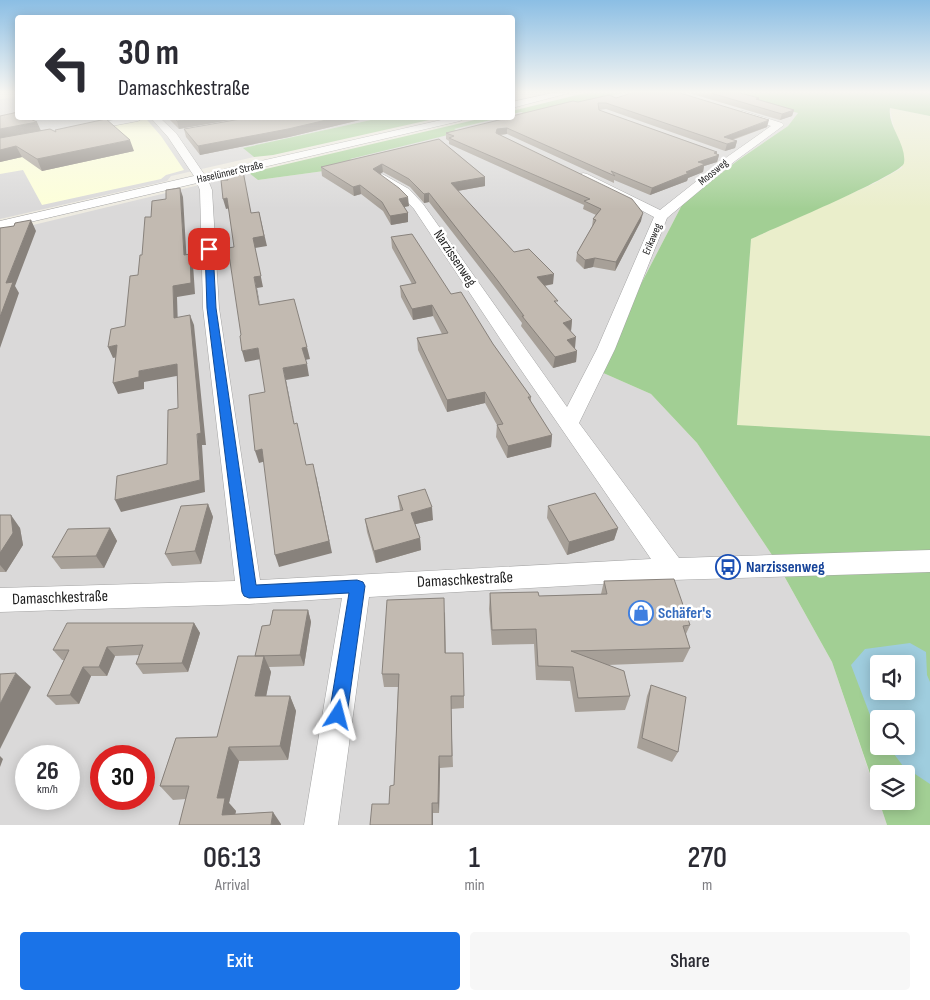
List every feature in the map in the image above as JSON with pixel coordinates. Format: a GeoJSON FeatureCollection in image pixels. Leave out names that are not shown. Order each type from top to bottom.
{"type":"FeatureCollection","features":[{"type":"Feature","properties":{"kind":"street"},"geometry":{"type":"LineString","coordinates":[[173,132],[202,178],[206,190],[211,308],[249,592]]}},
{"type":"Feature","properties":{"kind":"street","name":"Haselünner Straße"},"geometry":{"type":"LineString","coordinates":[[0,226],[402,132]]}},
{"type":"Feature","properties":{"kind":"street","name":"Moosweg"},"geometry":{"type":"LineString","coordinates":[[661,216],[727,157],[768,132]]}},
{"type":"Feature","properties":{"kind":"street","name":"Erikaweg"},"geometry":{"type":"LineString","coordinates":[[569,423],[606,349],[661,216],[616,191],[572,170]]}},
{"type":"Feature","properties":{"kind":"street","name":"Narzissenweg"},"geometry":{"type":"LineString","coordinates":[[382,178],[404,192],[419,207],[526,364],[672,569]]}},
{"type":"Feature","properties":{"kind":"street","name":"Damaschkestraße"},"geometry":{"type":"LineString","coordinates":[[0,600],[249,592],[672,569],[930,561]]}},
{"type":"Feature","properties":{"kind":"street"},"geometry":{"type":"LineString","coordinates":[[321,825],[357,586]]}},
{"type":"Feature","properties":{"kind":"shaded area"},"geometry":{"type":"Polygon","coordinates":[[[0,132],[319,132],[244,148],[254,157],[171,176],[167,181],[0,219],[0,132]]]}},
{"type":"Feature","properties":{"kind":"shaded area"},"geometry":{"type":"Polygon","coordinates":[[[81,132],[157,132],[184,170],[166,175],[161,179],[42,205],[23,170],[0,174],[0,149],[81,132]]]}},
{"type":"Feature","properties":{"kind":"shaded area"},"geometry":{"type":"Polygon","coordinates":[[[457,132],[780,132],[737,161],[683,203],[629,307],[601,372],[651,394],[697,443],[774,558],[832,662],[870,775],[870,810],[882,810],[887,825],[0,825],[0,233],[249,173],[258,180],[346,168],[359,164],[349,159],[457,132]]]}},
{"type":"Feature","properties":{"kind":"shaded area"},"geometry":{"type":"Polygon","coordinates":[[[895,132],[930,132],[930,436],[737,426],[751,239],[875,183],[902,168],[895,132]]]}},
{"type":"Feature","properties":{"kind":"green space"},"geometry":{"type":"Polygon","coordinates":[[[318,132],[378,132],[273,155],[254,157],[243,148],[318,132]]]}},
{"type":"Feature","properties":{"kind":"green space"},"geometry":{"type":"Polygon","coordinates":[[[426,132],[460,132],[350,159],[360,164],[346,168],[258,180],[249,173],[426,132]]]}},
{"type":"Feature","properties":{"kind":"green space"},"geometry":{"type":"Polygon","coordinates":[[[780,132],[895,132],[904,156],[904,163],[898,169],[860,190],[751,239],[737,425],[930,436],[930,555],[774,558],[697,443],[651,394],[601,372],[629,307],[683,203],[737,161],[780,132]]]}},
{"type":"Feature","properties":{"kind":"green space"},"geometry":{"type":"Polygon","coordinates":[[[930,571],[930,825],[887,825],[882,810],[915,810],[915,765],[870,765],[870,774],[832,662],[783,574],[930,571]]]}},
{"type":"Feature","properties":{"kind":"water"},"geometry":{"type":"Polygon","coordinates":[[[910,643],[926,652],[927,675],[930,682],[930,784],[915,774],[915,765],[902,765],[895,755],[915,755],[915,710],[870,710],[870,715],[851,665],[865,649],[910,643]]]}},
{"type":"Feature","properties":{"kind":"building"},"geometry":{"type":"Polygon","coordinates":[[[36,132],[120,132],[130,140],[37,159],[16,146],[0,150],[0,138],[36,132]]]}},
{"type":"Feature","properties":{"kind":"building"},"geometry":{"type":"Polygon","coordinates":[[[186,132],[275,132],[198,146],[186,132]]]}},
{"type":"Feature","properties":{"kind":"building"},"geometry":{"type":"Polygon","coordinates":[[[496,132],[496,133],[632,199],[643,213],[616,262],[595,258],[585,260],[577,253],[596,220],[593,219],[601,209],[584,201],[590,199],[449,138],[454,136],[446,133],[496,132]]]}},
{"type":"Feature","properties":{"kind":"building"},"geometry":{"type":"Polygon","coordinates":[[[515,132],[659,132],[717,152],[714,153],[719,155],[698,162],[705,164],[686,172],[689,173],[652,188],[611,171],[615,176],[515,132]]]}},
{"type":"Feature","properties":{"kind":"building"},"geometry":{"type":"Polygon","coordinates":[[[690,132],[739,132],[724,137],[737,141],[727,144],[690,132]]]}},
{"type":"Feature","properties":{"kind":"building"},"geometry":{"type":"Polygon","coordinates":[[[439,139],[485,177],[451,183],[514,252],[529,249],[554,274],[537,277],[558,301],[554,301],[572,320],[563,323],[576,337],[567,340],[577,351],[555,357],[429,193],[424,194],[409,179],[382,164],[373,169],[408,197],[399,199],[408,213],[390,216],[382,202],[360,185],[353,187],[321,167],[439,139]]]}},
{"type":"Feature","properties":{"kind":"building"},"geometry":{"type":"Polygon","coordinates":[[[243,171],[251,213],[259,212],[264,236],[253,238],[261,276],[254,277],[259,305],[294,299],[307,347],[302,348],[307,364],[283,368],[294,424],[297,423],[306,465],[313,464],[329,541],[275,555],[262,449],[255,451],[249,395],[265,392],[258,348],[242,351],[228,248],[234,247],[227,198],[223,199],[221,180],[228,180],[227,173],[243,171]]]}},
{"type":"Feature","properties":{"kind":"building"},"geometry":{"type":"Polygon","coordinates":[[[180,188],[184,255],[190,254],[191,283],[173,286],[174,318],[190,315],[201,433],[197,434],[200,480],[115,500],[117,476],[167,464],[168,410],[178,408],[177,364],[139,371],[139,377],[113,383],[117,345],[108,347],[111,329],[125,326],[130,276],[138,275],[140,255],[142,255],[145,217],[151,217],[152,201],[166,199],[166,190],[180,188]]]}},
{"type":"Feature","properties":{"kind":"building"},"geometry":{"type":"Polygon","coordinates":[[[31,220],[6,283],[13,282],[0,317],[0,228],[14,226],[15,223],[31,220]]]}},
{"type":"Feature","properties":{"kind":"building"},"geometry":{"type":"Polygon","coordinates":[[[412,234],[451,294],[461,292],[493,344],[531,397],[528,397],[552,435],[508,446],[497,425],[503,424],[485,392],[447,400],[417,338],[448,333],[432,305],[412,309],[400,286],[416,283],[391,237],[412,234]]]}},
{"type":"Feature","properties":{"kind":"building"},"geometry":{"type":"Polygon","coordinates":[[[425,489],[432,507],[411,513],[420,538],[374,551],[365,519],[403,510],[398,496],[425,489]]]}},
{"type":"Feature","properties":{"kind":"building"},"geometry":{"type":"Polygon","coordinates":[[[595,493],[618,528],[569,542],[548,506],[595,493]]]}},
{"type":"Feature","properties":{"kind":"building"},"geometry":{"type":"Polygon","coordinates":[[[208,504],[195,551],[165,554],[181,506],[208,504]]]}},
{"type":"Feature","properties":{"kind":"building"},"geometry":{"type":"Polygon","coordinates":[[[0,515],[11,515],[13,533],[0,553],[0,515]]]}},
{"type":"Feature","properties":{"kind":"building"},"geometry":{"type":"Polygon","coordinates":[[[110,528],[96,556],[52,557],[68,529],[110,528]]]}},
{"type":"Feature","properties":{"kind":"building"},"geometry":{"type":"Polygon","coordinates":[[[674,579],[690,625],[683,626],[690,648],[571,651],[624,671],[630,696],[578,698],[573,667],[538,666],[536,629],[492,630],[490,593],[538,592],[539,596],[607,594],[604,581],[674,579]]]}},
{"type":"Feature","properties":{"kind":"building"},"geometry":{"type":"Polygon","coordinates":[[[444,598],[445,653],[463,653],[464,696],[451,696],[452,756],[439,756],[438,803],[432,803],[432,825],[370,825],[372,804],[389,804],[390,786],[394,785],[399,674],[382,674],[387,600],[444,598]]]}},
{"type":"Feature","properties":{"kind":"building"},"geometry":{"type":"Polygon","coordinates":[[[273,610],[308,610],[300,655],[255,656],[262,626],[270,625],[273,610]]]}},
{"type":"Feature","properties":{"kind":"building"},"geometry":{"type":"Polygon","coordinates":[[[67,623],[194,623],[182,663],[136,664],[143,645],[107,647],[99,667],[83,667],[70,695],[47,696],[69,650],[53,650],[67,623]]]}},
{"type":"Feature","properties":{"kind":"building"},"geometry":{"type":"Polygon","coordinates":[[[238,656],[264,656],[255,696],[290,696],[280,746],[229,747],[217,798],[225,798],[222,815],[273,812],[271,825],[179,825],[189,786],[160,786],[176,738],[217,737],[238,656]]]}},
{"type":"Feature","properties":{"kind":"building"},"geometry":{"type":"Polygon","coordinates":[[[16,673],[0,704],[0,674],[16,673]]]}},
{"type":"Feature","properties":{"kind":"building"},"geometry":{"type":"Polygon","coordinates":[[[651,685],[686,697],[678,752],[642,738],[651,685]]]}},
{"type":"Feature","properties":{"kind":"place","name":"Narzissenweg"},"geometry":{"type":"Point","coordinates":[728,567]}},
{"type":"Feature","properties":{"kind":"place","name":"Schäfer's"},"geometry":{"type":"Point","coordinates":[641,613]}},
{"type":"Feature","properties":{"kind":"route"},"geometry":{"type":"LineString","coordinates":[[209,249],[211,308],[249,592],[357,586],[338,715]]}}]}
